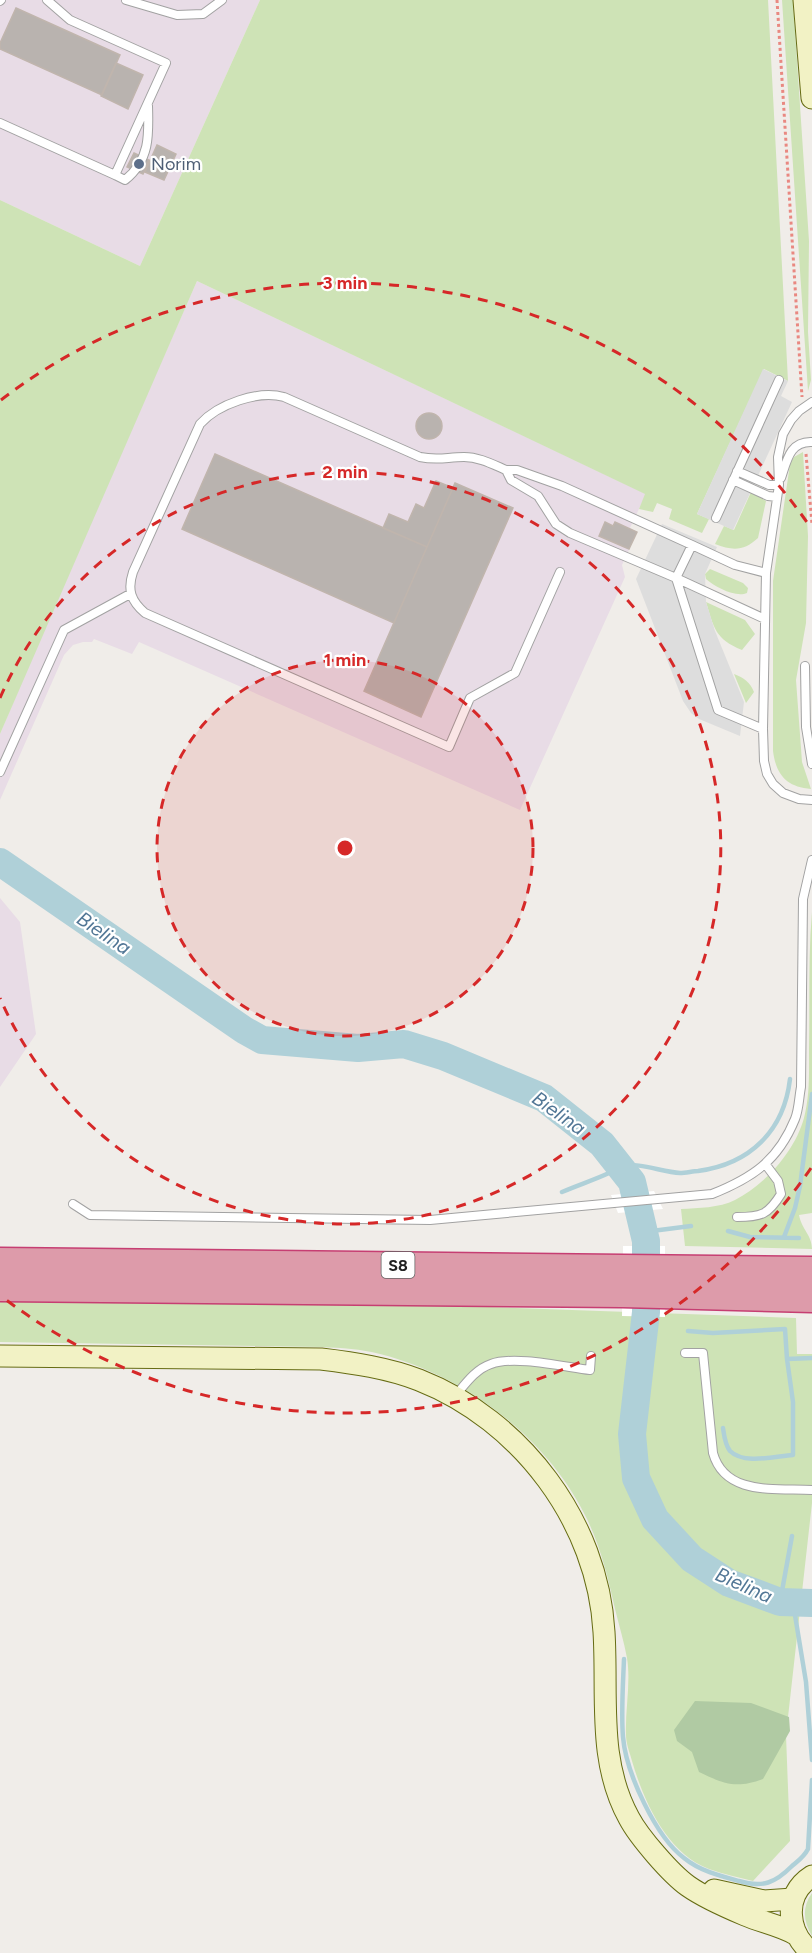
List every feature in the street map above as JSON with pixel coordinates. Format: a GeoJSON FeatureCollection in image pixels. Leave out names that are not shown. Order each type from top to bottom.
{"type":"FeatureCollection","features":[{"type":"Feature","properties":{"kind":"highway","name":"S8"},"geometry":{"type":"LineString","coordinates":[[0,1262],[665,1281],[812,1298]]}},
{"type":"Feature","properties":{"kind":"highway","name":"S8"},"geometry":{"type":"LineString","coordinates":[[665,1281],[812,1271]]}},
{"type":"Feature","properties":{"kind":"highway","name":"S8"},"geometry":{"type":"LineString","coordinates":[[0,1287],[623,1280]]}},
{"type":"Feature","properties":{"kind":"main road"},"geometry":{"type":"LineString","coordinates":[[804,0],[812,98]]}},
{"type":"Feature","properties":{"kind":"main road"},"geometry":{"type":"LineString","coordinates":[[0,1356],[321,1359],[350,1363],[398,1373],[418,1380],[454,1397],[495,1425],[528,1455],[553,1487],[574,1523],[590,1558],[599,1594],[604,1631],[605,1728],[608,1759],[616,1790],[629,1820],[650,1848],[687,1886],[711,1900],[795,1934]]}},
{"type":"Feature","properties":{"kind":"main road"},"geometry":{"type":"LineString","coordinates":[[668,1866],[713,1890],[764,1901],[793,1899]]}},
{"type":"Feature","properties":{"kind":"main road"},"geometry":{"type":"LineString","coordinates":[[812,1876],[799,1887],[793,1899],[791,1911],[795,1934],[802,1945],[812,1953]]}},
{"type":"Feature","properties":{"kind":"lane"},"geometry":{"type":"LineString","coordinates":[[47,0],[70,20],[166,63],[115,176]]}},
{"type":"Feature","properties":{"kind":"lane"},"geometry":{"type":"LineString","coordinates":[[126,0],[177,15],[203,14],[222,0]]}},
{"type":"Feature","properties":{"kind":"lane"},"geometry":{"type":"LineString","coordinates":[[0,123],[125,180],[135,172],[149,141],[148,102]]}},
{"type":"Feature","properties":{"kind":"lane"},"geometry":{"type":"LineString","coordinates":[[716,518],[778,380]]}},
{"type":"Feature","properties":{"kind":"lane"},"geometry":{"type":"LineString","coordinates":[[560,572],[515,673],[470,698],[449,747],[146,613],[137,606],[130,594],[129,585],[200,424],[208,415],[257,394],[284,397],[420,457],[434,460],[477,458],[506,470],[517,470],[562,486],[735,565],[766,573]]}},
{"type":"Feature","properties":{"kind":"lane"},"geometry":{"type":"LineString","coordinates":[[779,485],[778,457],[782,440],[791,420],[808,404]]}},
{"type":"Feature","properties":{"kind":"lane"},"geometry":{"type":"LineString","coordinates":[[809,442],[795,446],[790,451],[777,497],[766,573],[763,729],[764,761],[767,774],[773,784],[783,793],[799,799],[812,800]]}},
{"type":"Feature","properties":{"kind":"lane"},"geometry":{"type":"LineString","coordinates":[[506,470],[511,480],[538,496],[556,524],[570,533],[765,619]]}},
{"type":"Feature","properties":{"kind":"lane"},"geometry":{"type":"LineString","coordinates":[[737,471],[769,485],[779,485]]}},
{"type":"Feature","properties":{"kind":"lane"},"geometry":{"type":"LineString","coordinates":[[733,480],[768,496],[777,497]]}},
{"type":"Feature","properties":{"kind":"lane"},"geometry":{"type":"LineString","coordinates":[[692,545],[676,578],[718,710],[763,729]]}},
{"type":"Feature","properties":{"kind":"lane"},"geometry":{"type":"LineString","coordinates":[[0,772],[64,630],[130,594]]}},
{"type":"Feature","properties":{"kind":"lane"},"geometry":{"type":"LineString","coordinates":[[805,666],[806,727],[812,764]]}},
{"type":"Feature","properties":{"kind":"lane"},"geometry":{"type":"LineString","coordinates":[[73,1204],[90,1215],[430,1220],[712,1194],[738,1184],[766,1165],[796,1117],[801,1087],[803,899],[812,860]]}},
{"type":"Feature","properties":{"kind":"lane"},"geometry":{"type":"LineString","coordinates":[[737,1217],[757,1217],[772,1209],[781,1194],[778,1181],[766,1165]]}},
{"type":"Feature","properties":{"kind":"lane"},"geometry":{"type":"LineString","coordinates":[[685,1353],[703,1353],[713,1453],[716,1464],[728,1478],[750,1486],[812,1490]]}},
{"type":"Feature","properties":{"kind":"lane"},"geometry":{"type":"LineString","coordinates":[[454,1397],[477,1372],[491,1364],[509,1361],[590,1370],[591,1356]]}},
{"type":"Feature","properties":{"kind":"path"},"geometry":{"type":"LineString","coordinates":[[777,0],[808,404]]}},
{"type":"Feature","properties":{"kind":"path"},"geometry":{"type":"LineString","coordinates":[[809,442],[812,524]]}},
{"type":"Feature","properties":{"kind":"shaded area"},"geometry":{"type":"Polygon","coordinates":[[[0,0],[260,0],[140,266],[0,200],[0,0]]]}},
{"type":"Feature","properties":{"kind":"shaded area"},"geometry":{"type":"Polygon","coordinates":[[[197,281],[646,494],[630,528],[637,532],[622,565],[625,577],[520,810],[139,642],[132,654],[94,639],[92,642],[73,645],[64,655],[0,800],[0,734],[197,281]]]}},
{"type":"Feature","properties":{"kind":"shaded area"},"geometry":{"type":"Polygon","coordinates":[[[763,369],[788,381],[781,396],[792,402],[733,530],[697,514],[763,369]]]}},
{"type":"Feature","properties":{"kind":"shaded area"},"geometry":{"type":"Polygon","coordinates":[[[662,524],[717,547],[705,574],[706,602],[715,631],[744,702],[740,736],[699,719],[691,713],[683,701],[636,579],[662,524]]]}},
{"type":"Feature","properties":{"kind":"shaded area"},"geometry":{"type":"Polygon","coordinates":[[[0,898],[20,922],[36,1034],[0,1087],[0,898]]]}},
{"type":"Feature","properties":{"kind":"green space"},"geometry":{"type":"Polygon","coordinates":[[[260,0],[768,0],[788,381],[764,369],[697,514],[709,519],[702,533],[669,519],[672,509],[657,503],[653,512],[639,509],[645,494],[197,281],[0,734],[0,200],[140,266],[260,0]]]}},
{"type":"Feature","properties":{"kind":"green space"},"geometry":{"type":"Polygon","coordinates":[[[782,0],[793,0],[809,241],[808,332],[811,380],[808,391],[782,0]]]}},
{"type":"Feature","properties":{"kind":"green space"},"geometry":{"type":"Polygon","coordinates":[[[803,452],[808,536],[806,623],[796,680],[802,762],[811,789],[795,786],[784,778],[777,767],[773,751],[773,581],[790,464],[794,457],[803,452]]]}},
{"type":"Feature","properties":{"kind":"green space"},"geometry":{"type":"Polygon","coordinates":[[[751,492],[766,501],[758,538],[738,548],[727,548],[715,544],[724,526],[734,530],[751,492]]]}},
{"type":"Feature","properties":{"kind":"green space"},"geometry":{"type":"Polygon","coordinates":[[[710,569],[743,583],[748,588],[747,593],[732,593],[715,585],[706,579],[705,574],[710,569]]]}},
{"type":"Feature","properties":{"kind":"green space"},"geometry":{"type":"Polygon","coordinates":[[[706,602],[745,620],[755,634],[742,650],[726,642],[717,632],[706,602]]]}},
{"type":"Feature","properties":{"kind":"green space"},"geometry":{"type":"Polygon","coordinates":[[[734,674],[746,681],[754,692],[746,703],[734,674]]]}},
{"type":"Feature","properties":{"kind":"green space"},"geometry":{"type":"Polygon","coordinates":[[[812,912],[812,1213],[799,1215],[812,1249],[685,1246],[681,1209],[722,1205],[746,1194],[777,1166],[794,1143],[800,1130],[806,1109],[809,1084],[812,912]]]}},
{"type":"Feature","properties":{"kind":"green space"},"geometry":{"type":"Polygon","coordinates":[[[0,1301],[376,1303],[796,1318],[797,1354],[812,1354],[812,1503],[786,1735],[790,1841],[753,1881],[709,1869],[694,1861],[669,1839],[643,1793],[627,1745],[627,1658],[607,1575],[592,1530],[570,1490],[550,1462],[501,1414],[443,1378],[412,1364],[366,1351],[322,1347],[0,1342],[0,1301]]]}},
{"type":"Feature","properties":{"kind":"green space"},"geometry":{"type":"Polygon","coordinates":[[[695,1701],[751,1703],[789,1717],[790,1731],[763,1779],[745,1784],[730,1784],[699,1772],[692,1752],[677,1741],[674,1730],[695,1701]]]}},
{"type":"Feature","properties":{"kind":"green space"},"geometry":{"type":"Polygon","coordinates":[[[812,1893],[812,1936],[807,1925],[805,1909],[812,1893]]]}},
{"type":"Feature","properties":{"kind":"pier"},"geometry":{"type":"Polygon","coordinates":[[[654,1191],[663,1209],[618,1213],[611,1195],[654,1191]]]}},
{"type":"Feature","properties":{"kind":"pier"},"geometry":{"type":"Polygon","coordinates":[[[623,1246],[665,1246],[665,1317],[622,1316],[623,1246]]]}},
{"type":"Feature","properties":{"kind":"building"},"geometry":{"type":"Polygon","coordinates":[[[16,8],[120,55],[102,95],[0,49],[0,43],[16,8]]]}},
{"type":"Feature","properties":{"kind":"building"},"geometry":{"type":"Polygon","coordinates":[[[116,63],[143,75],[128,109],[101,96],[116,63]]]}},
{"type":"Feature","properties":{"kind":"building"},"geometry":{"type":"Polygon","coordinates":[[[157,145],[176,154],[164,180],[145,172],[157,145]]]}},
{"type":"Feature","properties":{"kind":"building"},"geometry":{"type":"Polygon","coordinates":[[[134,153],[149,160],[143,174],[127,167],[134,153]]]}},
{"type":"Feature","properties":{"kind":"building"},"geometry":{"type":"Polygon","coordinates":[[[429,413],[438,417],[442,426],[438,435],[429,439],[420,435],[416,426],[420,417],[429,413]]]}},
{"type":"Feature","properties":{"kind":"building"},"geometry":{"type":"Polygon","coordinates":[[[215,454],[427,547],[394,623],[182,529],[215,454]]]}},
{"type":"Feature","properties":{"kind":"building"},"geometry":{"type":"Polygon","coordinates":[[[436,481],[453,488],[427,547],[383,528],[389,514],[408,522],[416,504],[424,508],[436,481]]]}},
{"type":"Feature","properties":{"kind":"building"},"geometry":{"type":"Polygon","coordinates":[[[455,483],[513,508],[421,717],[364,691],[455,483]]]}},
{"type":"Feature","properties":{"kind":"building"},"geometry":{"type":"Polygon","coordinates":[[[605,522],[613,526],[615,522],[637,532],[629,549],[599,536],[605,522]]]}},
{"type":"Feature","properties":{"kind":"waterway","name":"Bielina"},"geometry":{"type":"LineString","coordinates":[[0,862],[244,1030],[262,1040],[358,1048],[404,1044],[443,1056],[544,1098],[602,1144],[632,1182],[646,1241],[646,1312],[632,1434],[636,1478],[655,1519],[692,1559],[729,1583],[780,1602],[812,1603]]}},
{"type":"Feature","properties":{"kind":"waterway"},"geometry":{"type":"LineString","coordinates":[[562,1192],[603,1176],[621,1166],[635,1165],[682,1173],[717,1167],[733,1161],[748,1153],[772,1129],[786,1098],[790,1079]]}},
{"type":"Feature","properties":{"kind":"waterway"},"geometry":{"type":"LineString","coordinates":[[784,1237],[795,1208],[800,1186],[812,1094]]}},
{"type":"Feature","properties":{"kind":"waterway"},"geometry":{"type":"LineString","coordinates":[[644,1232],[691,1226]]}},
{"type":"Feature","properties":{"kind":"waterway"},"geometry":{"type":"LineString","coordinates":[[728,1231],[750,1237],[799,1238]]}},
{"type":"Feature","properties":{"kind":"waterway"},"geometry":{"type":"LineString","coordinates":[[688,1331],[713,1333],[785,1329],[793,1402],[793,1455],[743,1458],[730,1451],[723,1428]]}},
{"type":"Feature","properties":{"kind":"waterway"},"geometry":{"type":"LineString","coordinates":[[787,1359],[812,1358]]}},
{"type":"Feature","properties":{"kind":"waterway"},"geometry":{"type":"LineString","coordinates":[[780,1602],[792,1536]]}},
{"type":"Feature","properties":{"kind":"waterway"},"geometry":{"type":"LineString","coordinates":[[793,1603],[806,1682],[812,1760]]}},
{"type":"Feature","properties":{"kind":"waterway"},"geometry":{"type":"LineString","coordinates":[[624,1659],[622,1728],[630,1768],[653,1820],[673,1848],[690,1863],[710,1873],[747,1883],[762,1884],[780,1876],[801,1859],[808,1849],[812,1780]]}},
{"type":"Feature","properties":{"kind":"place","name":"Norim"},"geometry":{"type":"Point","coordinates":[139,164]}}]}
